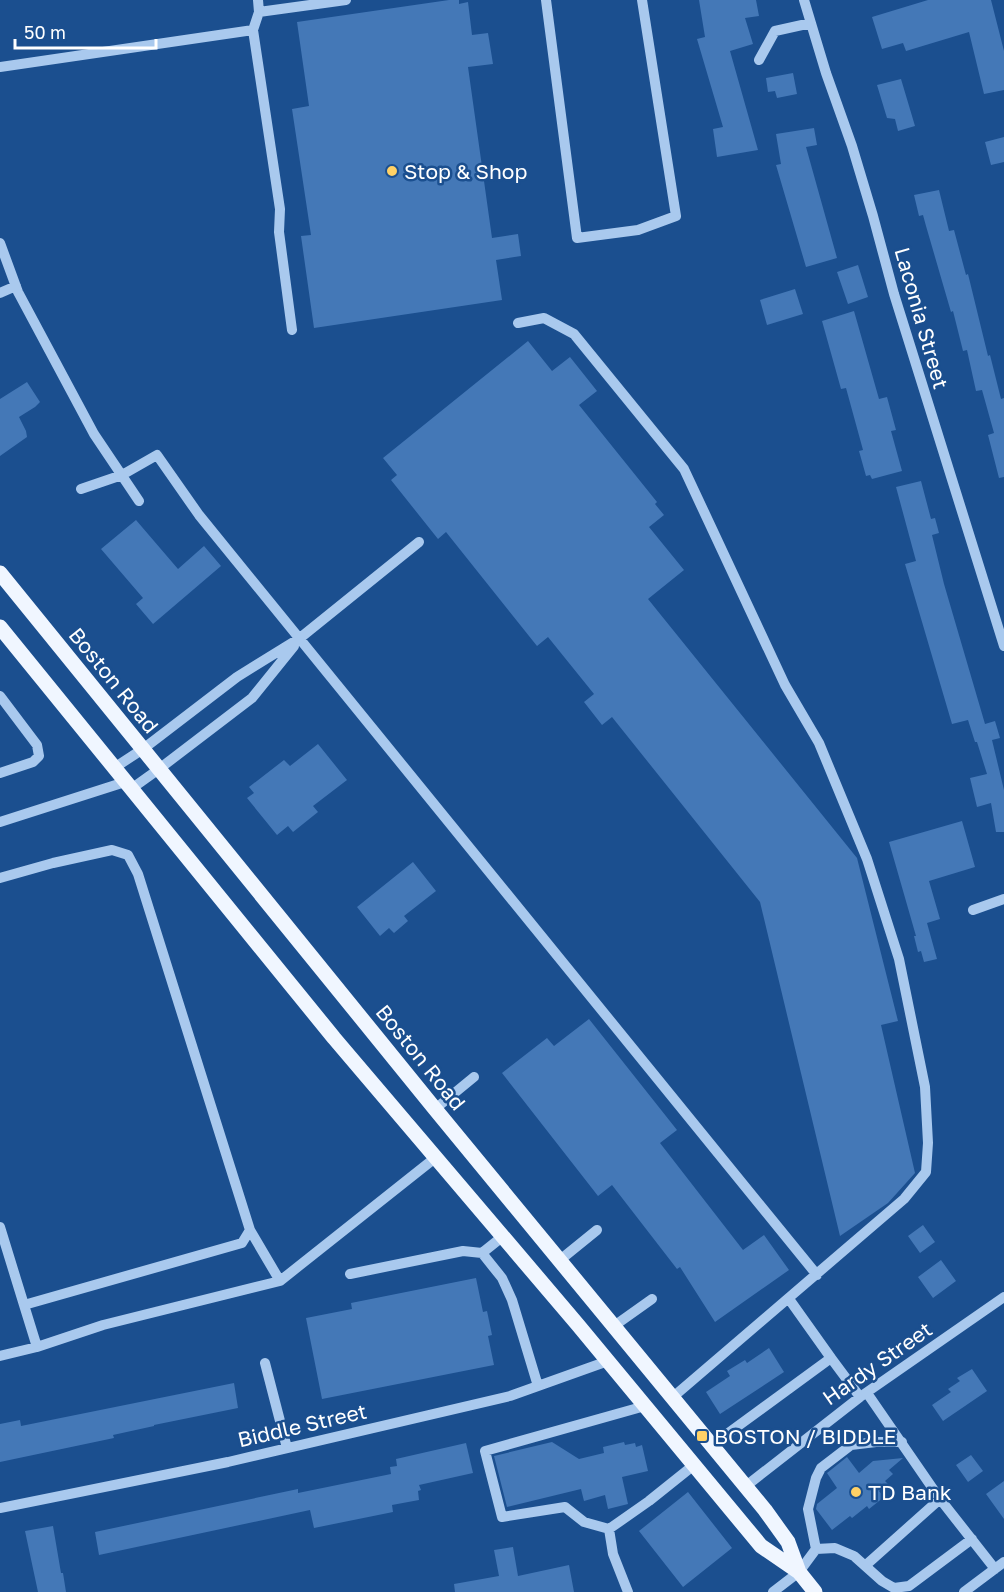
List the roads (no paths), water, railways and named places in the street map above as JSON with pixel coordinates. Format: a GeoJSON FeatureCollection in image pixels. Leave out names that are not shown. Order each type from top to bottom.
{"type":"FeatureCollection","features":[{"type":"Feature","properties":{"kind":"main road","name":"Boston Road"},"geometry":{"type":"LineString","coordinates":[[0,573],[435,1109],[746,1486],[781,1530],[799,1572],[815,1592]]}},
{"type":"Feature","properties":{"kind":"main road","name":"Boston Road"},"geometry":{"type":"LineString","coordinates":[[0,627],[435,1158],[608,1361],[761,1546],[799,1572]]}},
{"type":"Feature","properties":{"kind":"street"},"geometry":{"type":"LineString","coordinates":[[292,330],[279,232],[280,208],[253,30],[259,6],[346,0]]}},
{"type":"Feature","properties":{"kind":"street"},"geometry":{"type":"LineString","coordinates":[[546,0],[577,238],[638,230],[676,216],[642,0]]}},
{"type":"Feature","properties":{"kind":"street","name":"Laconia Street"},"geometry":{"type":"LineString","coordinates":[[804,0],[855,156],[897,306],[1004,646]]}},
{"type":"Feature","properties":{"kind":"street"},"geometry":{"type":"LineString","coordinates":[[759,60],[775,31],[811,23]]}},
{"type":"Feature","properties":{"kind":"street"},"geometry":{"type":"LineString","coordinates":[[0,68],[253,30]]}},
{"type":"Feature","properties":{"kind":"street"},"geometry":{"type":"LineString","coordinates":[[0,243],[16,286],[94,435],[140,501]]}},
{"type":"Feature","properties":{"kind":"street"},"geometry":{"type":"LineString","coordinates":[[0,293],[16,286]]}},
{"type":"Feature","properties":{"kind":"street"},"geometry":{"type":"LineString","coordinates":[[518,323],[544,318],[560,324],[574,334],[684,469],[785,684],[819,743],[867,858],[896,948],[925,1087],[928,1143],[926,1172],[904,1199],[673,1397]]}},
{"type":"Feature","properties":{"kind":"street"},"geometry":{"type":"LineString","coordinates":[[81,489],[122,475],[157,455],[199,515],[817,1275]]}},
{"type":"Feature","properties":{"kind":"street"},"geometry":{"type":"LineString","coordinates":[[114,768],[143,749],[237,677],[300,638],[419,542]]}},
{"type":"Feature","properties":{"kind":"street"},"geometry":{"type":"LineString","coordinates":[[0,822],[128,785],[159,770],[252,698],[300,638]]}},
{"type":"Feature","properties":{"kind":"street"},"geometry":{"type":"LineString","coordinates":[[0,696],[37,745],[39,756],[33,762],[0,773]]}},
{"type":"Feature","properties":{"kind":"street"},"geometry":{"type":"LineString","coordinates":[[0,878],[54,862],[112,850],[128,855],[138,874],[250,1230],[280,1281]]}},
{"type":"Feature","properties":{"kind":"street"},"geometry":{"type":"LineString","coordinates":[[973,910],[1004,899]]}},
{"type":"Feature","properties":{"kind":"street"},"geometry":{"type":"LineString","coordinates":[[435,1109],[474,1077]]}},
{"type":"Feature","properties":{"kind":"street"},"geometry":{"type":"LineString","coordinates":[[0,1356],[37,1347],[103,1325],[280,1281],[435,1158]]}},
{"type":"Feature","properties":{"kind":"street"},"geometry":{"type":"LineString","coordinates":[[24,1305],[242,1243],[250,1230]]}},
{"type":"Feature","properties":{"kind":"street"},"geometry":{"type":"LineString","coordinates":[[560,1260],[597,1230]]}},
{"type":"Feature","properties":{"kind":"street"},"geometry":{"type":"LineString","coordinates":[[1,1232],[37,1347]]}},
{"type":"Feature","properties":{"kind":"street"},"geometry":{"type":"LineString","coordinates":[[350,1274],[463,1251],[482,1253],[502,1237]]}},
{"type":"Feature","properties":{"kind":"street"},"geometry":{"type":"LineString","coordinates":[[482,1253],[502,1278],[512,1300],[538,1386]]}},
{"type":"Feature","properties":{"kind":"street","name":"Hardy Street"},"geometry":{"type":"LineString","coordinates":[[746,1486],[863,1395],[1004,1297]]}},
{"type":"Feature","properties":{"kind":"street"},"geometry":{"type":"LineString","coordinates":[[614,1326],[652,1299]]}},
{"type":"Feature","properties":{"kind":"street"},"geometry":{"type":"LineString","coordinates":[[789,1299],[831,1358],[902,1442],[940,1499],[972,1539],[999,1566],[964,1592]]}},
{"type":"Feature","properties":{"kind":"street"},"geometry":{"type":"LineString","coordinates":[[712,1445],[831,1358]]}},
{"type":"Feature","properties":{"kind":"street","name":"Biddle Street"},"geometry":{"type":"LineString","coordinates":[[0,1508],[228,1462],[510,1396],[608,1361]]}},
{"type":"Feature","properties":{"kind":"street"},"geometry":{"type":"LineString","coordinates":[[266,1363],[286,1448]]}},
{"type":"Feature","properties":{"kind":"street"},"geometry":{"type":"LineString","coordinates":[[609,1529],[584,1522],[565,1507],[502,1516],[485,1451],[645,1406]]}},
{"type":"Feature","properties":{"kind":"street"},"geometry":{"type":"LineString","coordinates":[[773,1592],[799,1572],[816,1549],[808,1509],[821,1468],[851,1445],[902,1442]]}},
{"type":"Feature","properties":{"kind":"street"},"geometry":{"type":"LineString","coordinates":[[609,1529],[694,1465]]}},
{"type":"Feature","properties":{"kind":"street"},"geometry":{"type":"LineString","coordinates":[[866,1565],[940,1499]]}},
{"type":"Feature","properties":{"kind":"street"},"geometry":{"type":"LineString","coordinates":[[609,1529],[613,1554],[628,1592]]}},
{"type":"Feature","properties":{"kind":"street"},"geometry":{"type":"LineString","coordinates":[[816,1549],[835,1548],[854,1556],[882,1581],[894,1588],[909,1586],[972,1539]]}},
{"type":"Feature","properties":{"kind":"place","name":"Stop & Shop"},"geometry":{"type":"Point","coordinates":[392,171]}},
{"type":"Feature","properties":{"kind":"place","name":"BOSTON / BIDDLE"},"geometry":{"type":"Point","coordinates":[702,1436]}},
{"type":"Feature","properties":{"kind":"place","name":"TD Bank"},"geometry":{"type":"Point","coordinates":[856,1492]}}]}
